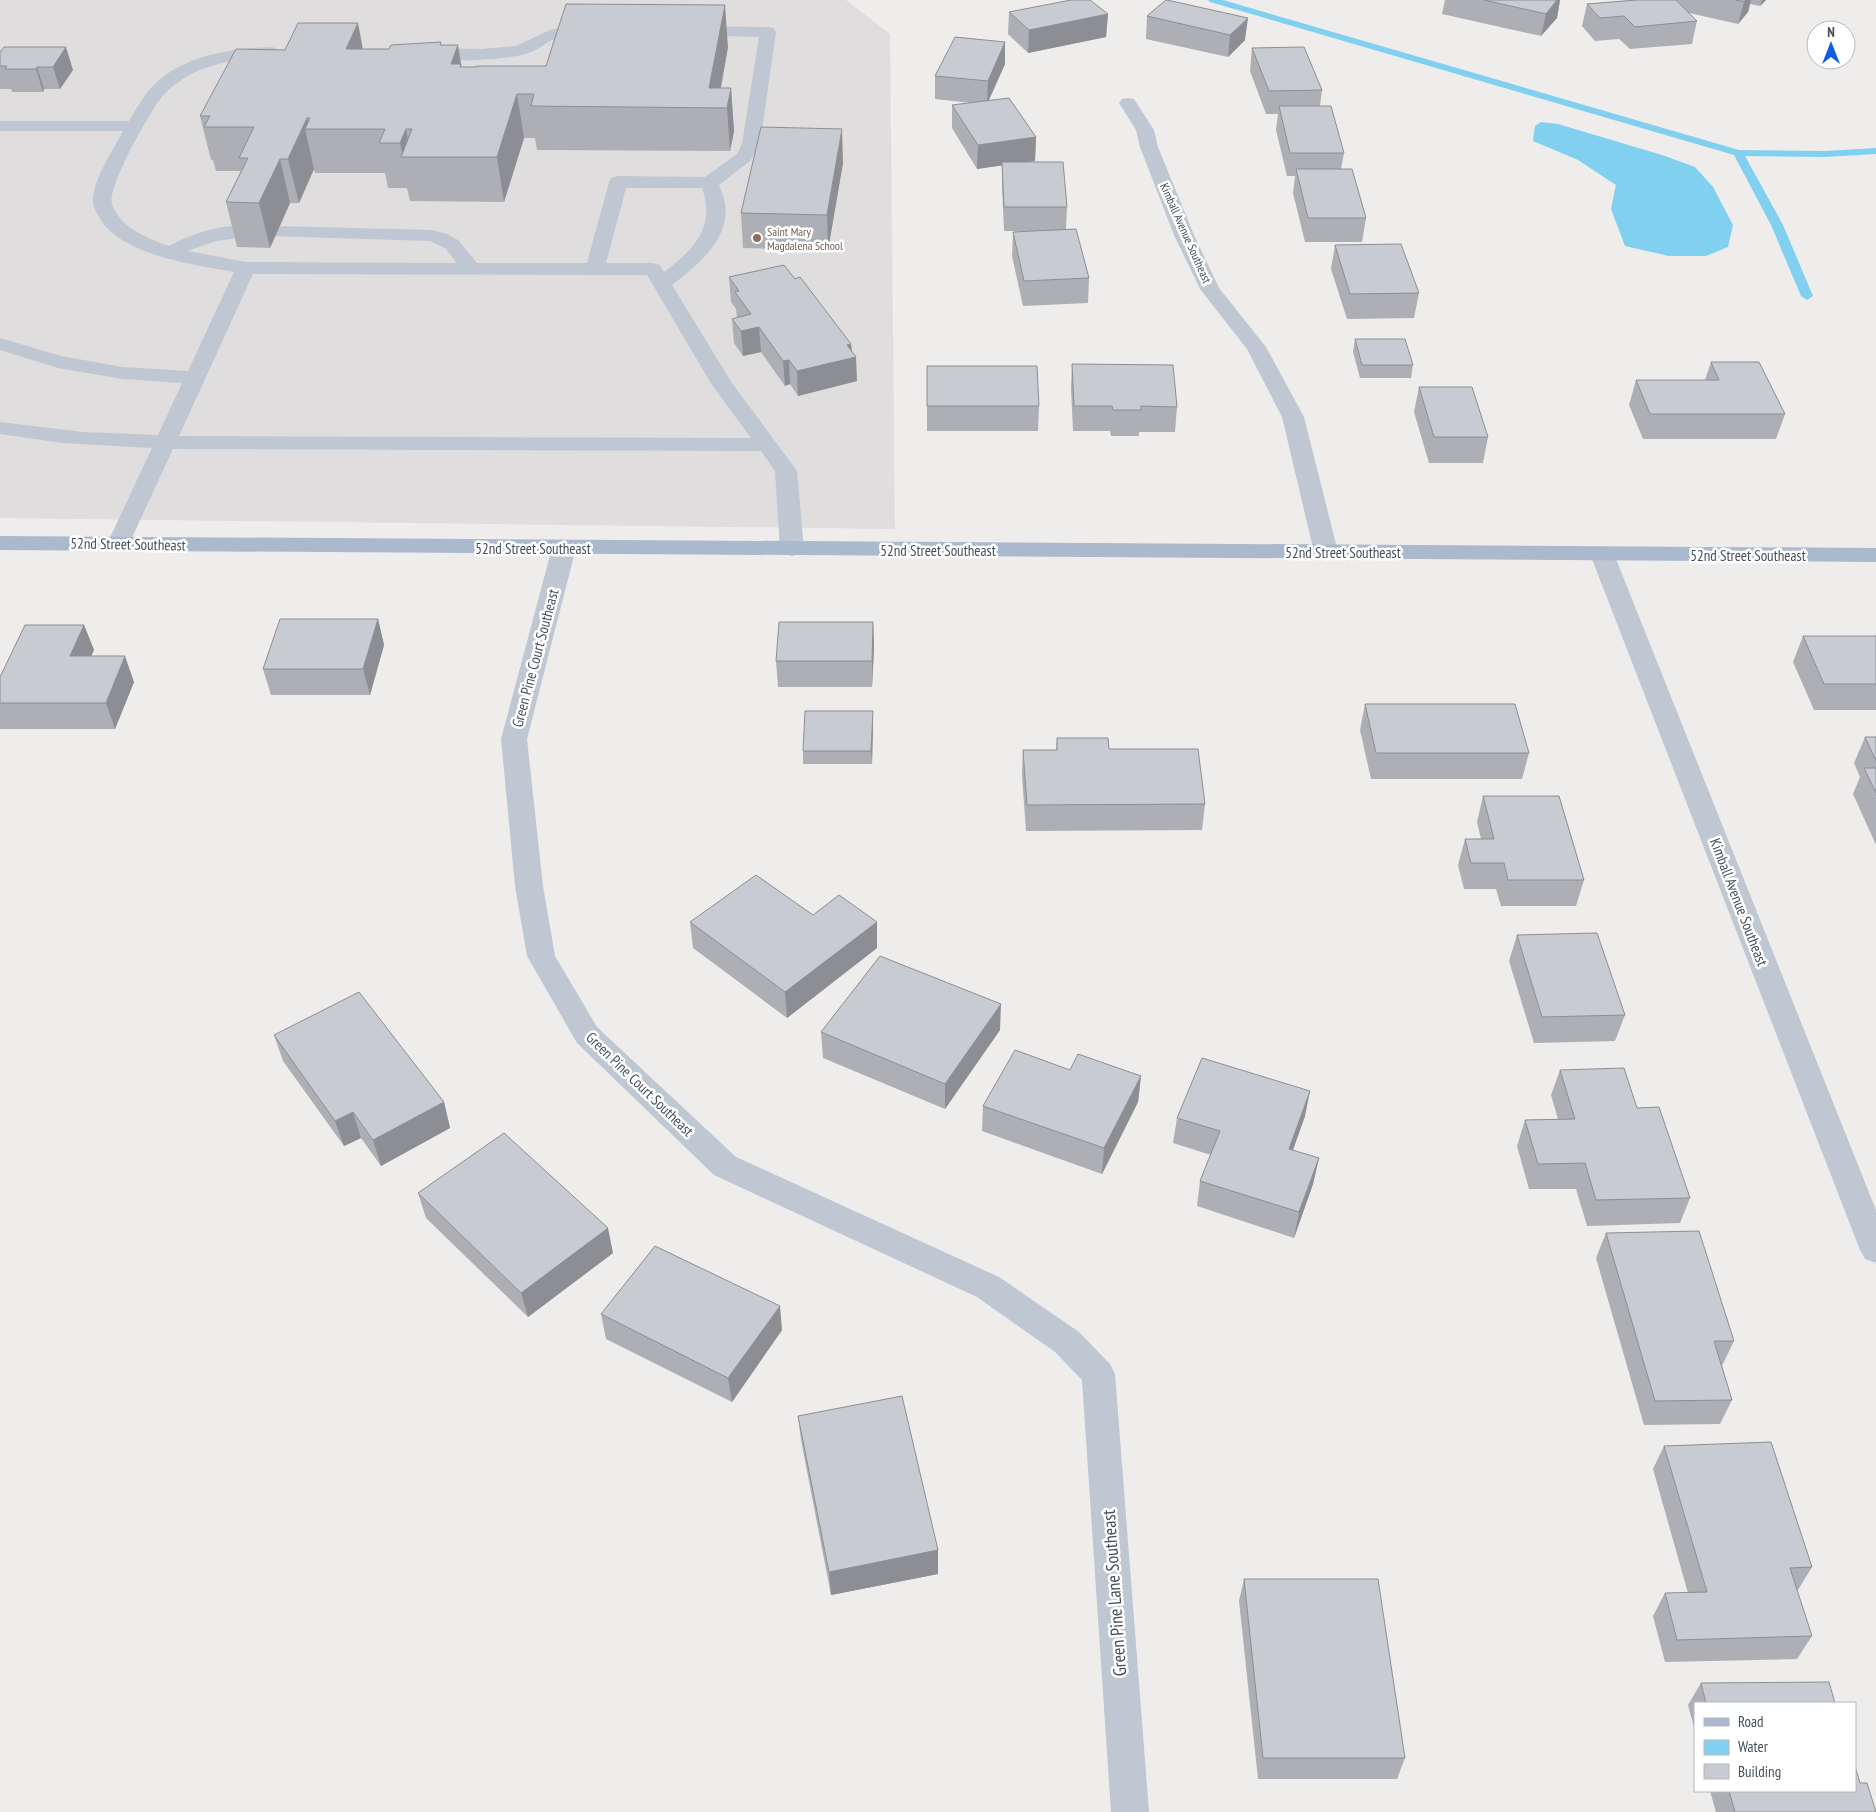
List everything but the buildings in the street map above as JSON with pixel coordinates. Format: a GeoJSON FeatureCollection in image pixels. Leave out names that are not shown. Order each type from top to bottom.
{"type":"FeatureCollection","features":[{"type":"Feature","properties":{"kind":"main road","name":"52nd Street Southeast"},"geometry":{"type":"LineString","coordinates":[[0,543],[1876,555]]}},
{"type":"Feature","properties":{"kind":"street"},"geometry":{"type":"LineString","coordinates":[[403,53],[499,53],[518,51],[536,45],[552,35],[564,32],[609,31]]}},
{"type":"Feature","properties":{"kind":"street"},"geometry":{"type":"LineString","coordinates":[[595,269],[618,182],[709,182],[744,157],[752,144],[768,32],[669,31]]}},
{"type":"Feature","properties":{"kind":"street"},"geometry":{"type":"LineString","coordinates":[[288,52],[254,53],[228,57],[191,69],[170,80],[155,94],[135,126],[104,187],[102,202],[109,217],[126,236],[200,260],[246,268],[653,269],[723,385],[786,471],[792,549]]}},
{"type":"Feature","properties":{"kind":"street","name":"Kimball Avenue Southeast"},"geometry":{"type":"LineString","coordinates":[[1128,102],[1145,130],[1149,147],[1184,235],[1210,289],[1256,347],[1293,417],[1326,552]]}},
{"type":"Feature","properties":{"kind":"street"},"geometry":{"type":"LineString","coordinates":[[0,126],[135,126]]}},
{"type":"Feature","properties":{"kind":"street"},"geometry":{"type":"LineString","coordinates":[[662,282],[685,266],[700,250],[710,235],[716,206],[709,182]]}},
{"type":"Feature","properties":{"kind":"street"},"geometry":{"type":"LineString","coordinates":[[171,252],[200,239],[220,234],[245,232]]}},
{"type":"Feature","properties":{"kind":"street"},"geometry":{"type":"LineString","coordinates":[[276,232],[422,234],[438,236],[450,241],[472,269]]}},
{"type":"Feature","properties":{"kind":"street"},"geometry":{"type":"LineString","coordinates":[[118,544],[246,268]]}},
{"type":"Feature","properties":{"kind":"street"},"geometry":{"type":"LineString","coordinates":[[1,345],[58,362],[123,373],[196,378]]}},
{"type":"Feature","properties":{"kind":"street"},"geometry":{"type":"LineString","coordinates":[[0,428],[43,436],[106,441],[766,445]]}},
{"type":"Feature","properties":{"kind":"street","name":"Green Pine Court Southeast"},"geometry":{"type":"LineString","coordinates":[[564,548],[514,739],[529,886],[541,956],[587,1035],[725,1166],[988,1287],[1067,1342],[1098,1374]]}},
{"type":"Feature","properties":{"kind":"street","name":"Kimball Avenue Southeast"},"geometry":{"type":"LineString","coordinates":[[1602,554],[1876,1250]]}},
{"type":"Feature","properties":{"kind":"street","name":"Green Pine Lane Southeast"},"geometry":{"type":"LineString","coordinates":[[1098,1374],[1130,1812]]}},
{"type":"Feature","properties":{"kind":"shaded area"},"geometry":{"type":"Polygon","coordinates":[[[0,0],[846,0],[890,34],[895,529],[0,518],[0,0]]]}},
{"type":"Feature","properties":{"kind":"water"},"geometry":{"type":"Polygon","coordinates":[[[1541,122],[1558,124],[1662,155],[1695,167],[1713,187],[1733,225],[1728,247],[1706,256],[1669,256],[1625,246],[1611,209],[1616,185],[1578,160],[1533,141],[1535,126],[1541,122]]]}},
{"type":"Feature","properties":{"kind":"waterway"},"geometry":{"type":"LineString","coordinates":[[1213,0],[1738,153]]}},
{"type":"Feature","properties":{"kind":"waterway"},"geometry":{"type":"LineString","coordinates":[[1738,153],[1825,154],[1876,151]]}},
{"type":"Feature","properties":{"kind":"waterway"},"geometry":{"type":"LineString","coordinates":[[1738,153],[1777,225],[1807,296]]}},
{"type":"Feature","properties":{"kind":"place","name":"Saint Mary Magdalena School"},"geometry":{"type":"Point","coordinates":[757,238]}}]}
